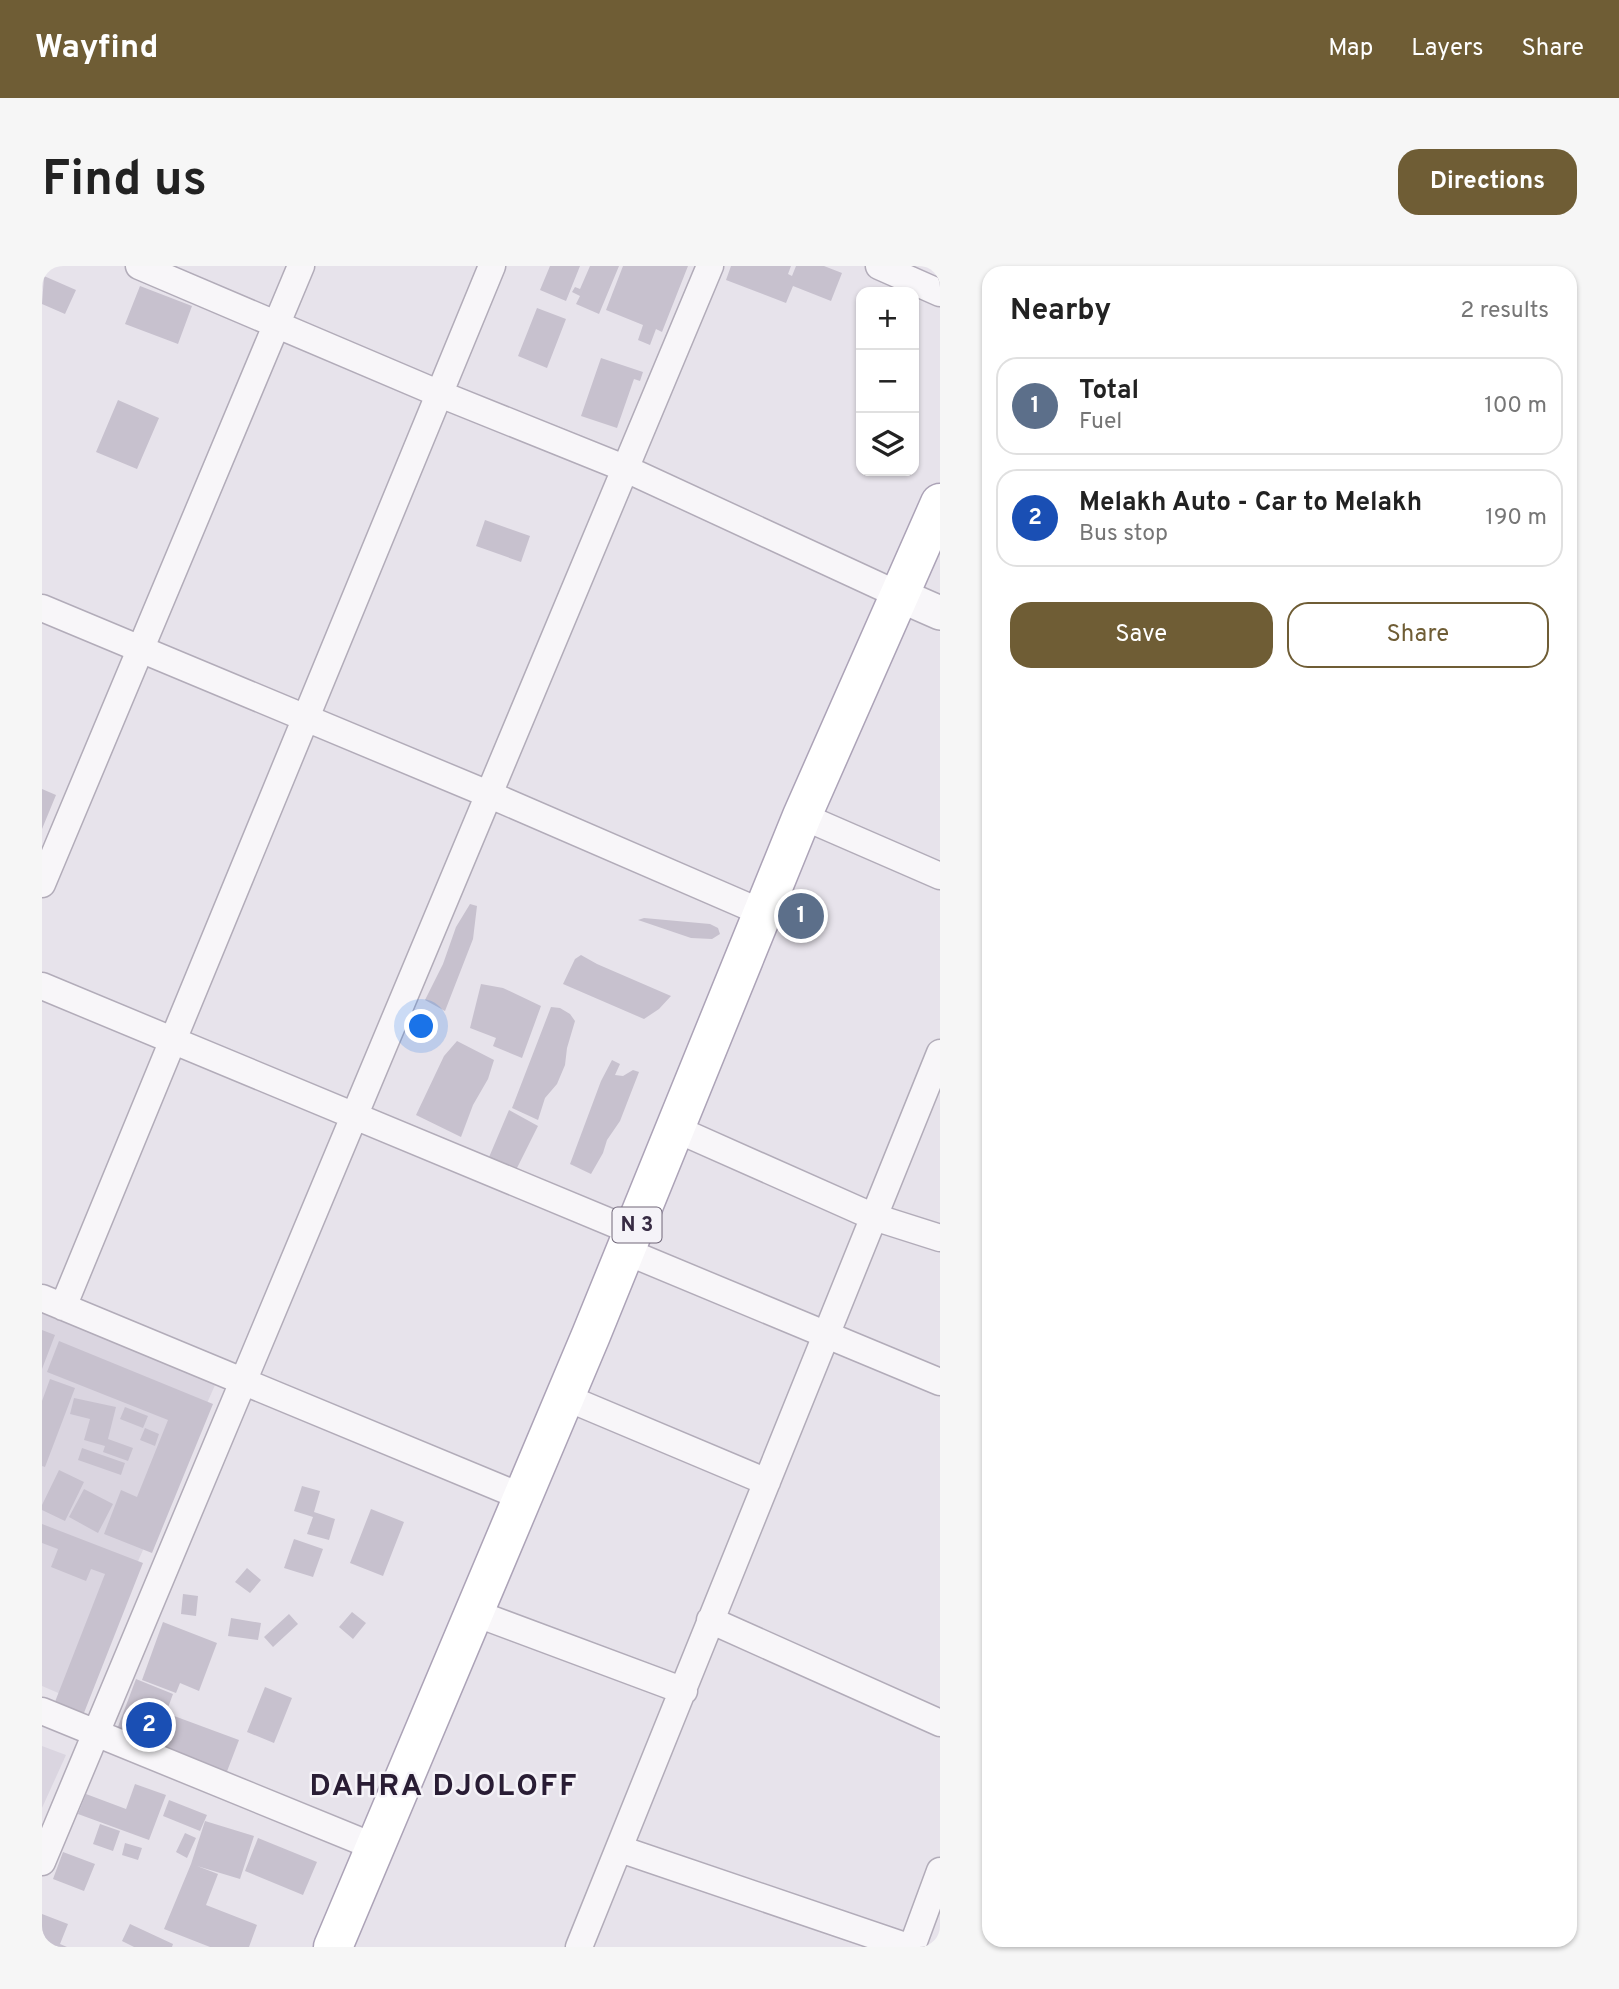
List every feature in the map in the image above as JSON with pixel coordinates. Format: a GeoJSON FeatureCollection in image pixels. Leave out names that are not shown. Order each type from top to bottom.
{"type":"FeatureCollection","features":[{"type":"Feature","properties":{"kind":"main road","name":"N 3"},"geometry":{"type":"LineString","coordinates":[[333,1947],[565,1397],[802,816],[940,503]]}},
{"type":"Feature","properties":{"kind":"street"},"geometry":{"type":"LineString","coordinates":[[139,266],[440,394],[624,468],[940,613]]}},
{"type":"Feature","properties":{"kind":"street"},"geometry":{"type":"LineString","coordinates":[[42,884],[301,266]]}},
{"type":"Feature","properties":{"kind":"street"},"geometry":{"type":"LineString","coordinates":[[492,266],[173,1041],[52,1302],[523,1497]]}},
{"type":"Feature","properties":{"kind":"street"},"geometry":{"type":"LineString","coordinates":[[42,1862],[710,266]]}},
{"type":"Feature","properties":{"kind":"street"},"geometry":{"type":"LineString","coordinates":[[879,266],[940,293]]}},
{"type":"Feature","properties":{"kind":"street"},"geometry":{"type":"LineString","coordinates":[[42,608],[488,794],[763,913]]}},
{"type":"Feature","properties":{"kind":"street"},"geometry":{"type":"LineString","coordinates":[[802,816],[940,876]]}},
{"type":"Feature","properties":{"kind":"street"},"geometry":{"type":"LineString","coordinates":[[42,986],[354,1116],[825,1335],[940,1382]]}},
{"type":"Feature","properties":{"kind":"street"},"geometry":{"type":"LineString","coordinates":[[579,1947],[940,1053]]}},
{"type":"Feature","properties":{"kind":"street"},"geometry":{"type":"LineString","coordinates":[[676,1129],[874,1217],[940,1238]]}},
{"type":"Feature","properties":{"kind":"street"},"geometry":{"type":"LineString","coordinates":[[565,1397],[767,1482]]}},
{"type":"Feature","properties":{"kind":"street"},"geometry":{"type":"LineString","coordinates":[[475,1613],[684,1691]]}},
{"type":"Feature","properties":{"kind":"street"},"geometry":{"type":"LineString","coordinates":[[710,1620],[940,1723]]}},
{"type":"Feature","properties":{"kind":"street"},"geometry":{"type":"LineString","coordinates":[[42,1711],[375,1847]]}},
{"type":"Feature","properties":{"kind":"street"},"geometry":{"type":"LineString","coordinates":[[620,1849],[910,1947],[940,1871]]}},
{"type":"Feature","properties":{"kind":"shaded area"},"geometry":{"type":"Polygon","coordinates":[[[42,1309],[215,1385],[77,1701],[42,1686],[42,1309]]]}},
{"type":"Feature","properties":{"kind":"shaded area"},"geometry":{"type":"Polygon","coordinates":[[[42,1746],[66,1755],[42,1808],[42,1746]]]}},
{"type":"Feature","properties":{"kind":"building"},"geometry":{"type":"Polygon","coordinates":[[[550,266],[580,266],[566,301],[540,290],[550,266]]]}},
{"type":"Feature","properties":{"kind":"building"},"geometry":{"type":"Polygon","coordinates":[[[590,266],[619,266],[599,314],[576,304],[580,296],[572,292],[575,287],[580,289],[590,266]]]}},
{"type":"Feature","properties":{"kind":"building"},"geometry":{"type":"Polygon","coordinates":[[[623,266],[688,266],[662,332],[656,329],[650,345],[638,340],[643,325],[606,310],[623,266]]]}},
{"type":"Feature","properties":{"kind":"building"},"geometry":{"type":"Polygon","coordinates":[[[731,266],[791,266],[788,274],[792,276],[796,266],[824,266],[842,273],[831,301],[793,286],[786,303],[726,280],[731,266]]]}},
{"type":"Feature","properties":{"kind":"building"},"geometry":{"type":"Polygon","coordinates":[[[44,276],[76,290],[65,314],[42,304],[44,276]]]}},
{"type":"Feature","properties":{"kind":"building"},"geometry":{"type":"Polygon","coordinates":[[[140,286],[192,306],[178,344],[125,324],[140,286]]]}},
{"type":"Feature","properties":{"kind":"building"},"geometry":{"type":"Polygon","coordinates":[[[537,308],[566,319],[547,368],[518,356],[537,308]]]}},
{"type":"Feature","properties":{"kind":"building"},"geometry":{"type":"Polygon","coordinates":[[[601,358],[643,372],[640,381],[634,379],[617,428],[581,416],[601,358]]]}},
{"type":"Feature","properties":{"kind":"building"},"geometry":{"type":"Polygon","coordinates":[[[118,400],[159,418],[137,469],[96,452],[118,400]]]}},
{"type":"Feature","properties":{"kind":"building"},"geometry":{"type":"Polygon","coordinates":[[[485,520],[530,536],[521,562],[476,546],[485,520]]]}},
{"type":"Feature","properties":{"kind":"building"},"geometry":{"type":"Polygon","coordinates":[[[42,789],[56,795],[42,829],[42,789]]]}},
{"type":"Feature","properties":{"kind":"building"},"geometry":{"type":"Polygon","coordinates":[[[470,904],[477,906],[473,939],[445,1011],[425,1000],[443,964],[456,927],[470,904]]]}},
{"type":"Feature","properties":{"kind":"building"},"geometry":{"type":"Polygon","coordinates":[[[644,918],[710,924],[718,928],[720,934],[712,939],[691,938],[638,920],[644,918]]]}},
{"type":"Feature","properties":{"kind":"building"},"geometry":{"type":"Polygon","coordinates":[[[581,955],[671,996],[659,1009],[644,1019],[563,984],[575,959],[581,955]]]}},
{"type":"Feature","properties":{"kind":"building"},"geometry":{"type":"Polygon","coordinates":[[[481,984],[503,988],[541,1006],[522,1058],[493,1046],[496,1038],[470,1028],[481,984]]]}},
{"type":"Feature","properties":{"kind":"building"},"geometry":{"type":"Polygon","coordinates":[[[551,1007],[560,1008],[575,1021],[565,1065],[557,1084],[545,1098],[538,1120],[512,1108],[551,1007]]]}},
{"type":"Feature","properties":{"kind":"building"},"geometry":{"type":"Polygon","coordinates":[[[457,1041],[494,1060],[461,1137],[416,1115],[444,1056],[457,1041]]]}},
{"type":"Feature","properties":{"kind":"building"},"geometry":{"type":"Polygon","coordinates":[[[612,1060],[620,1064],[615,1075],[623,1076],[633,1070],[639,1072],[620,1121],[607,1140],[591,1174],[570,1164],[601,1081],[612,1060]]]}},
{"type":"Feature","properties":{"kind":"building"},"geometry":{"type":"Polygon","coordinates":[[[509,1110],[538,1126],[511,1180],[484,1169],[509,1110]]]}},
{"type":"Feature","properties":{"kind":"building"},"geometry":{"type":"Polygon","coordinates":[[[42,1330],[55,1335],[42,1369],[42,1330]]]}},
{"type":"Feature","properties":{"kind":"building"},"geometry":{"type":"Polygon","coordinates":[[[59,1341],[213,1404],[152,1553],[104,1534],[121,1490],[137,1497],[168,1420],[47,1372],[59,1341]]]}},
{"type":"Feature","properties":{"kind":"building"},"geometry":{"type":"Polygon","coordinates":[[[50,1379],[75,1388],[45,1467],[42,1466],[42,1401],[50,1379]]]}},
{"type":"Feature","properties":{"kind":"building"},"geometry":{"type":"Polygon","coordinates":[[[74,1398],[116,1407],[108,1439],[133,1448],[128,1461],[103,1452],[105,1446],[84,1440],[90,1419],[70,1414],[74,1398]]]}},
{"type":"Feature","properties":{"kind":"building"},"geometry":{"type":"Polygon","coordinates":[[[125,1407],[148,1416],[143,1428],[120,1419],[125,1407]]]}},
{"type":"Feature","properties":{"kind":"building"},"geometry":{"type":"Polygon","coordinates":[[[145,1428],[159,1434],[155,1446],[140,1440],[145,1428]]]}},
{"type":"Feature","properties":{"kind":"building"},"geometry":{"type":"Polygon","coordinates":[[[82,1448],[125,1463],[121,1475],[78,1460],[82,1448]]]}},
{"type":"Feature","properties":{"kind":"building"},"geometry":{"type":"Polygon","coordinates":[[[59,1470],[84,1482],[65,1521],[42,1510],[59,1470]]]}},
{"type":"Feature","properties":{"kind":"building"},"geometry":{"type":"Polygon","coordinates":[[[302,1486],[320,1491],[314,1512],[335,1519],[329,1540],[307,1534],[313,1517],[294,1511],[302,1486]]]}},
{"type":"Feature","properties":{"kind":"building"},"geometry":{"type":"Polygon","coordinates":[[[84,1489],[113,1504],[98,1533],[69,1517],[84,1489]]]}},
{"type":"Feature","properties":{"kind":"building"},"geometry":{"type":"Polygon","coordinates":[[[371,1509],[404,1522],[383,1576],[350,1563],[371,1509]]]}},
{"type":"Feature","properties":{"kind":"building"},"geometry":{"type":"Polygon","coordinates":[[[42,1524],[143,1563],[80,1723],[51,1712],[105,1574],[91,1569],[86,1581],[51,1567],[58,1549],[42,1543],[42,1524]]]}},
{"type":"Feature","properties":{"kind":"building"},"geometry":{"type":"Polygon","coordinates":[[[294,1539],[323,1549],[313,1577],[284,1568],[294,1539]]]}},
{"type":"Feature","properties":{"kind":"building"},"geometry":{"type":"Polygon","coordinates":[[[247,1568],[261,1580],[250,1593],[235,1582],[247,1568]]]}},
{"type":"Feature","properties":{"kind":"building"},"geometry":{"type":"Polygon","coordinates":[[[183,1594],[198,1596],[196,1616],[181,1614],[183,1594]]]}},
{"type":"Feature","properties":{"kind":"building"},"geometry":{"type":"Polygon","coordinates":[[[352,1612],[366,1623],[353,1639],[339,1627],[352,1612]]]}},
{"type":"Feature","properties":{"kind":"building"},"geometry":{"type":"Polygon","coordinates":[[[289,1614],[298,1624],[273,1647],[264,1637],[289,1614]]]}},
{"type":"Feature","properties":{"kind":"building"},"geometry":{"type":"Polygon","coordinates":[[[231,1618],[261,1623],[258,1640],[228,1636],[231,1618]]]}},
{"type":"Feature","properties":{"kind":"building"},"geometry":{"type":"Polygon","coordinates":[[[163,1622],[217,1643],[199,1691],[180,1683],[176,1693],[142,1680],[163,1622]]]}},
{"type":"Feature","properties":{"kind":"building"},"geometry":{"type":"Polygon","coordinates":[[[136,1679],[173,1694],[166,1713],[239,1740],[226,1774],[116,1732],[136,1679]]]}},
{"type":"Feature","properties":{"kind":"building"},"geometry":{"type":"Polygon","coordinates":[[[265,1687],[292,1698],[274,1743],[247,1732],[265,1687]]]}},
{"type":"Feature","properties":{"kind":"building"},"geometry":{"type":"Polygon","coordinates":[[[135,1784],[166,1795],[149,1840],[78,1814],[86,1794],[126,1809],[135,1784]]]}},
{"type":"Feature","properties":{"kind":"building"},"geometry":{"type":"Polygon","coordinates":[[[169,1800],[207,1815],[200,1831],[163,1816],[169,1800]]]}},
{"type":"Feature","properties":{"kind":"building"},"geometry":{"type":"Polygon","coordinates":[[[205,1821],[254,1836],[240,1879],[197,1866],[218,1874],[206,1905],[257,1925],[249,1947],[210,1947],[164,1929],[191,1864],[205,1821]]]}},
{"type":"Feature","properties":{"kind":"building"},"geometry":{"type":"Polygon","coordinates":[[[100,1824],[120,1831],[113,1851],[93,1844],[100,1824]]]}},
{"type":"Feature","properties":{"kind":"building"},"geometry":{"type":"Polygon","coordinates":[[[185,1833],[196,1838],[187,1858],[176,1852],[185,1833]]]}},
{"type":"Feature","properties":{"kind":"building"},"geometry":{"type":"Polygon","coordinates":[[[258,1838],[317,1862],[303,1895],[245,1871],[258,1838]]]}},
{"type":"Feature","properties":{"kind":"building"},"geometry":{"type":"Polygon","coordinates":[[[125,1843],[142,1848],[138,1860],[122,1855],[125,1843]]]}},
{"type":"Feature","properties":{"kind":"building"},"geometry":{"type":"Polygon","coordinates":[[[63,1852],[95,1864],[84,1891],[53,1879],[63,1852]]]}},
{"type":"Feature","properties":{"kind":"building"},"geometry":{"type":"Polygon","coordinates":[[[42,1914],[68,1924],[60,1944],[67,1947],[42,1947],[42,1914]]]}},
{"type":"Feature","properties":{"kind":"building"},"geometry":{"type":"Polygon","coordinates":[[[130,1924],[173,1944],[172,1947],[134,1947],[122,1941],[130,1924]]]}},
{"type":"Feature","properties":{"kind":"place","name":"Total"},"geometry":{"type":"Point","coordinates":[801,916]}},
{"type":"Feature","properties":{"kind":"place","name":"Melakh Auto - Car to Melakh"},"geometry":{"type":"Point","coordinates":[149,1725]}},
{"type":"Feature","properties":{"kind":"district","name":"DAHRA DJOLOFF"},"geometry":{"type":"Point","coordinates":[444,1787]}}]}
